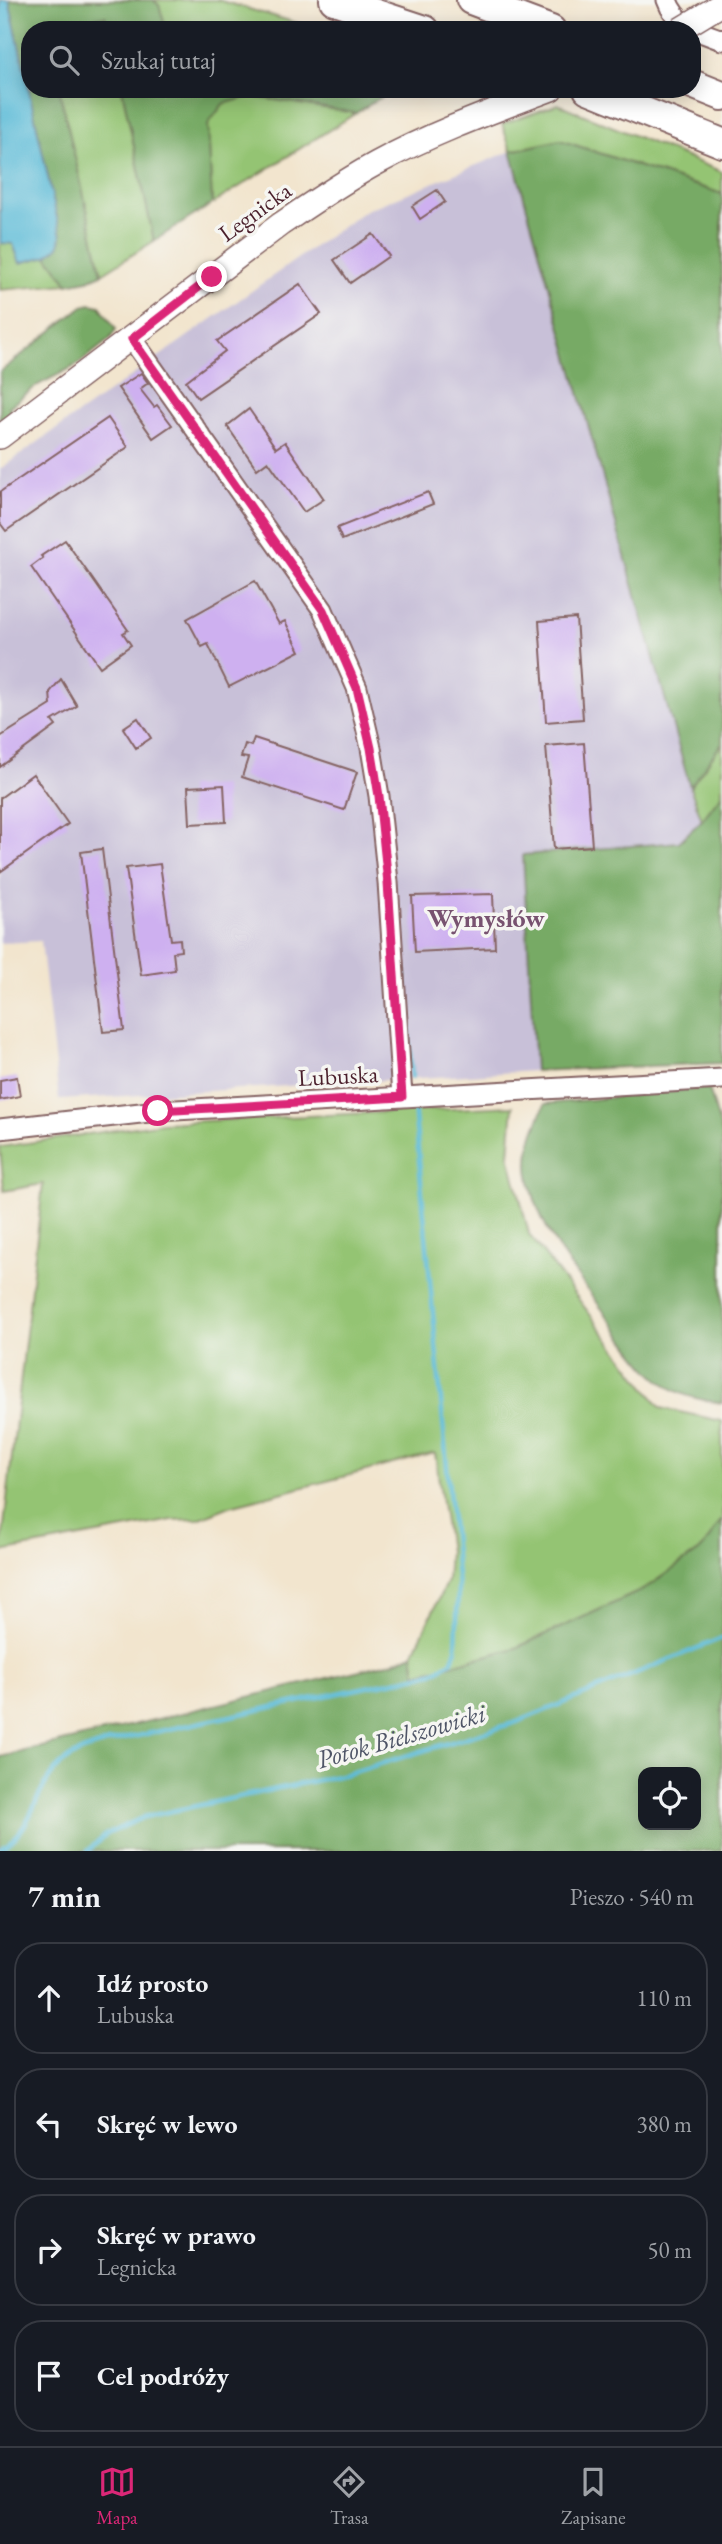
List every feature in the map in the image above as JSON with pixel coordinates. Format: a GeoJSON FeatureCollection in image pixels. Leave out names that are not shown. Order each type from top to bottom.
{"type":"FeatureCollection","features":[{"type":"Feature","properties":{"kind":"highway"},"geometry":{"type":"LineString","coordinates":[[334,0],[398,21]]}},
{"type":"Feature","properties":{"kind":"highway"},"geometry":{"type":"LineString","coordinates":[[471,0],[527,21]]}},
{"type":"Feature","properties":{"kind":"highway"},"geometry":{"type":"LineString","coordinates":[[701,88],[722,96]]}},
{"type":"Feature","properties":{"kind":"highway"},"geometry":{"type":"LineString","coordinates":[[610,98],[722,143]]}},
{"type":"Feature","properties":{"kind":"main road"},"geometry":{"type":"LineString","coordinates":[[694,21],[722,4]]}},
{"type":"Feature","properties":{"kind":"main road","name":"Legnicka"},"geometry":{"type":"LineString","coordinates":[[0,438],[281,224],[329,192],[377,163],[527,98]]}},
{"type":"Feature","properties":{"kind":"street"},"geometry":{"type":"LineString","coordinates":[[667,0],[672,14],[680,21]]}},
{"type":"Feature","properties":{"kind":"street"},"geometry":{"type":"LineString","coordinates":[[701,32],[722,40]]}},
{"type":"Feature","properties":{"kind":"street"},"geometry":{"type":"LineString","coordinates":[[132,339],[316,600],[357,688],[379,796],[388,883],[402,1097]]}},
{"type":"Feature","properties":{"kind":"street","name":"Lubuska"},"geometry":{"type":"LineString","coordinates":[[0,1129],[158,1111],[722,1079]]}},
{"type":"Feature","properties":{"kind":"shaded area"},"geometry":{"type":"Polygon","coordinates":[[[511,151],[690,787],[702,820],[680,842],[523,856],[535,1071],[59,1100],[41,941],[0,943],[0,469],[366,210],[511,151]]]}},
{"type":"Feature","properties":{"kind":"green space"},"geometry":{"type":"Polygon","coordinates":[[[9,0],[153,0],[159,5],[163,21],[106,21],[105,16],[78,21],[21,21],[21,54],[9,0]]]}},
{"type":"Feature","properties":{"kind":"green space"},"geometry":{"type":"Polygon","coordinates":[[[153,0],[218,0],[290,21],[163,21],[159,5],[153,0]]]}},
{"type":"Feature","properties":{"kind":"green space"},"geometry":{"type":"Polygon","coordinates":[[[106,16],[107,21],[78,21],[106,16]]]}},
{"type":"Feature","properties":{"kind":"green space"},"geometry":{"type":"Polygon","coordinates":[[[31,98],[61,98],[102,274],[68,284],[47,256],[59,246],[61,236],[31,98]]]}},
{"type":"Feature","properties":{"kind":"green space"},"geometry":{"type":"Polygon","coordinates":[[[61,98],[124,98],[154,241],[102,274],[61,98]]]}},
{"type":"Feature","properties":{"kind":"green space"},"geometry":{"type":"Polygon","coordinates":[[[124,98],[244,98],[223,104],[208,124],[212,204],[154,241],[124,98]]]}},
{"type":"Feature","properties":{"kind":"green space"},"geometry":{"type":"Polygon","coordinates":[[[243,98],[262,98],[356,113],[212,204],[208,124],[223,104],[243,98]]]}},
{"type":"Feature","properties":{"kind":"green space"},"geometry":{"type":"Polygon","coordinates":[[[263,98],[380,98],[356,113],[263,98]]]}},
{"type":"Feature","properties":{"kind":"green space"},"geometry":{"type":"Polygon","coordinates":[[[558,104],[722,172],[722,194],[560,140],[511,151],[502,124],[558,104]]]}},
{"type":"Feature","properties":{"kind":"green space"},"geometry":{"type":"Polygon","coordinates":[[[560,140],[722,194],[722,743],[690,787],[511,151],[560,140]]]}},
{"type":"Feature","properties":{"kind":"green space"},"geometry":{"type":"Polygon","coordinates":[[[0,243],[13,243],[20,263],[47,256],[68,284],[0,290],[0,243]]]}},
{"type":"Feature","properties":{"kind":"green space"},"geometry":{"type":"Polygon","coordinates":[[[83,306],[100,306],[116,329],[110,339],[77,365],[38,385],[9,407],[12,411],[0,422],[0,372],[83,306]]]}},
{"type":"Feature","properties":{"kind":"green space"},"geometry":{"type":"Polygon","coordinates":[[[722,743],[722,794],[702,820],[690,787],[722,743]]]}},
{"type":"Feature","properties":{"kind":"green space"},"geometry":{"type":"Polygon","coordinates":[[[722,794],[722,1063],[535,1071],[523,855],[679,842],[702,820],[722,794]]]}},
{"type":"Feature","properties":{"kind":"green space"},"geometry":{"type":"Polygon","coordinates":[[[709,1088],[722,1133],[722,1403],[698,1399],[669,1387],[655,1376],[627,1344],[550,1234],[534,1196],[528,1166],[532,1139],[545,1104],[709,1088]]]}},
{"type":"Feature","properties":{"kind":"green space"},"geometry":{"type":"Polygon","coordinates":[[[513,1106],[509,1155],[529,1234],[661,1408],[722,1421],[722,1519],[703,1548],[643,1590],[516,1648],[416,1674],[413,1654],[447,1581],[449,1551],[435,1453],[230,1506],[198,1519],[172,1520],[1,1552],[43,1184],[4,1191],[0,1147],[162,1123],[513,1106]]]}},
{"type":"Feature","properties":{"kind":"green space"},"geometry":{"type":"Polygon","coordinates":[[[722,1519],[722,1851],[0,1851],[0,1757],[393,1662],[413,1654],[416,1674],[516,1648],[643,1590],[703,1548],[722,1519]]]}},
{"type":"Feature","properties":{"kind":"water"},"geometry":{"type":"Polygon","coordinates":[[[0,0],[9,0],[21,54],[21,98],[31,98],[61,236],[59,246],[47,256],[20,263],[13,244],[0,243],[0,0]]]}},
{"type":"Feature","properties":{"kind":"building"},"geometry":{"type":"Polygon","coordinates":[[[437,190],[445,202],[420,219],[412,206],[437,190]]]}},
{"type":"Feature","properties":{"kind":"building"},"geometry":{"type":"Polygon","coordinates":[[[373,234],[389,256],[350,283],[334,260],[373,234]]]}},
{"type":"Feature","properties":{"kind":"building"},"geometry":{"type":"Polygon","coordinates":[[[300,284],[321,314],[198,398],[186,381],[225,351],[217,341],[300,284]]]}},
{"type":"Feature","properties":{"kind":"building"},"geometry":{"type":"Polygon","coordinates":[[[141,373],[148,383],[140,389],[172,425],[153,438],[118,388],[141,373]]]}},
{"type":"Feature","properties":{"kind":"building"},"geometry":{"type":"Polygon","coordinates":[[[249,409],[276,448],[285,442],[324,499],[304,512],[268,461],[257,469],[227,426],[249,409]]]}},
{"type":"Feature","properties":{"kind":"building"},"geometry":{"type":"Polygon","coordinates":[[[108,418],[128,447],[6,531],[0,523],[0,492],[108,418]]]}},
{"type":"Feature","properties":{"kind":"building"},"geometry":{"type":"Polygon","coordinates":[[[428,492],[433,504],[342,540],[337,528],[428,492]]]}},
{"type":"Feature","properties":{"kind":"building"},"geometry":{"type":"Polygon","coordinates":[[[65,540],[128,630],[123,633],[131,645],[100,667],[31,567],[43,558],[41,556],[65,540]]]}},
{"type":"Feature","properties":{"kind":"building"},"geometry":{"type":"Polygon","coordinates":[[[255,581],[279,624],[285,621],[300,651],[229,687],[208,644],[202,647],[187,619],[255,581]]]}},
{"type":"Feature","properties":{"kind":"building"},"geometry":{"type":"Polygon","coordinates":[[[576,618],[583,719],[546,722],[539,621],[576,618]]]}},
{"type":"Feature","properties":{"kind":"building"},"geometry":{"type":"Polygon","coordinates":[[[61,679],[77,706],[52,721],[56,726],[0,767],[0,737],[51,705],[50,692],[61,679]]]}},
{"type":"Feature","properties":{"kind":"building"},"geometry":{"type":"Polygon","coordinates":[[[138,718],[151,738],[136,748],[123,728],[138,718]]]}},
{"type":"Feature","properties":{"kind":"building"},"geometry":{"type":"Polygon","coordinates":[[[254,738],[357,772],[344,810],[242,777],[248,758],[241,757],[245,744],[251,746],[254,738]]]}},
{"type":"Feature","properties":{"kind":"building"},"geometry":{"type":"Polygon","coordinates":[[[584,743],[592,846],[554,849],[546,746],[584,743]]]}},
{"type":"Feature","properties":{"kind":"building"},"geometry":{"type":"Polygon","coordinates":[[[33,774],[68,824],[0,872],[0,798],[33,774]]]}},
{"type":"Feature","properties":{"kind":"building"},"geometry":{"type":"Polygon","coordinates":[[[224,785],[226,822],[190,824],[188,787],[224,785]]]}},
{"type":"Feature","properties":{"kind":"building"},"geometry":{"type":"Polygon","coordinates":[[[102,849],[124,1030],[103,1032],[81,852],[102,849]]]}},
{"type":"Feature","properties":{"kind":"building"},"geometry":{"type":"Polygon","coordinates":[[[160,864],[171,940],[180,939],[181,951],[173,952],[175,970],[141,975],[126,868],[160,864]]]}},
{"type":"Feature","properties":{"kind":"building"},"geometry":{"type":"Polygon","coordinates":[[[493,894],[495,948],[415,952],[412,896],[493,894]]]}},
{"type":"Feature","properties":{"kind":"building"},"geometry":{"type":"Polygon","coordinates":[[[17,1077],[20,1096],[0,1100],[0,1080],[17,1077]]]}},
{"type":"Feature","properties":{"kind":"waterway"},"geometry":{"type":"LineString","coordinates":[[402,944],[412,1077]]}},
{"type":"Feature","properties":{"kind":"waterway"},"geometry":{"type":"LineString","coordinates":[[0,1850],[20,1832],[55,1770],[87,1749],[109,1742],[432,1673],[451,1662],[456,1650],[458,1587],[414,1105]]}},
{"type":"Feature","properties":{"kind":"waterway","name":"Potok Bielszowicki"},"geometry":{"type":"LineString","coordinates":[[88,1851],[105,1835],[144,1817],[347,1774],[517,1722],[722,1638]]}},
{"type":"Feature","properties":{"kind":"district","name":"Wymysłów"},"geometry":{"type":"Point","coordinates":[486,918]}},
{"type":"Feature","properties":{"kind":"route"},"geometry":{"type":"LineString","coordinates":[[158,1111],[402,1097],[388,883],[379,796],[357,688],[323,610],[132,339],[212,277]]}}]}
